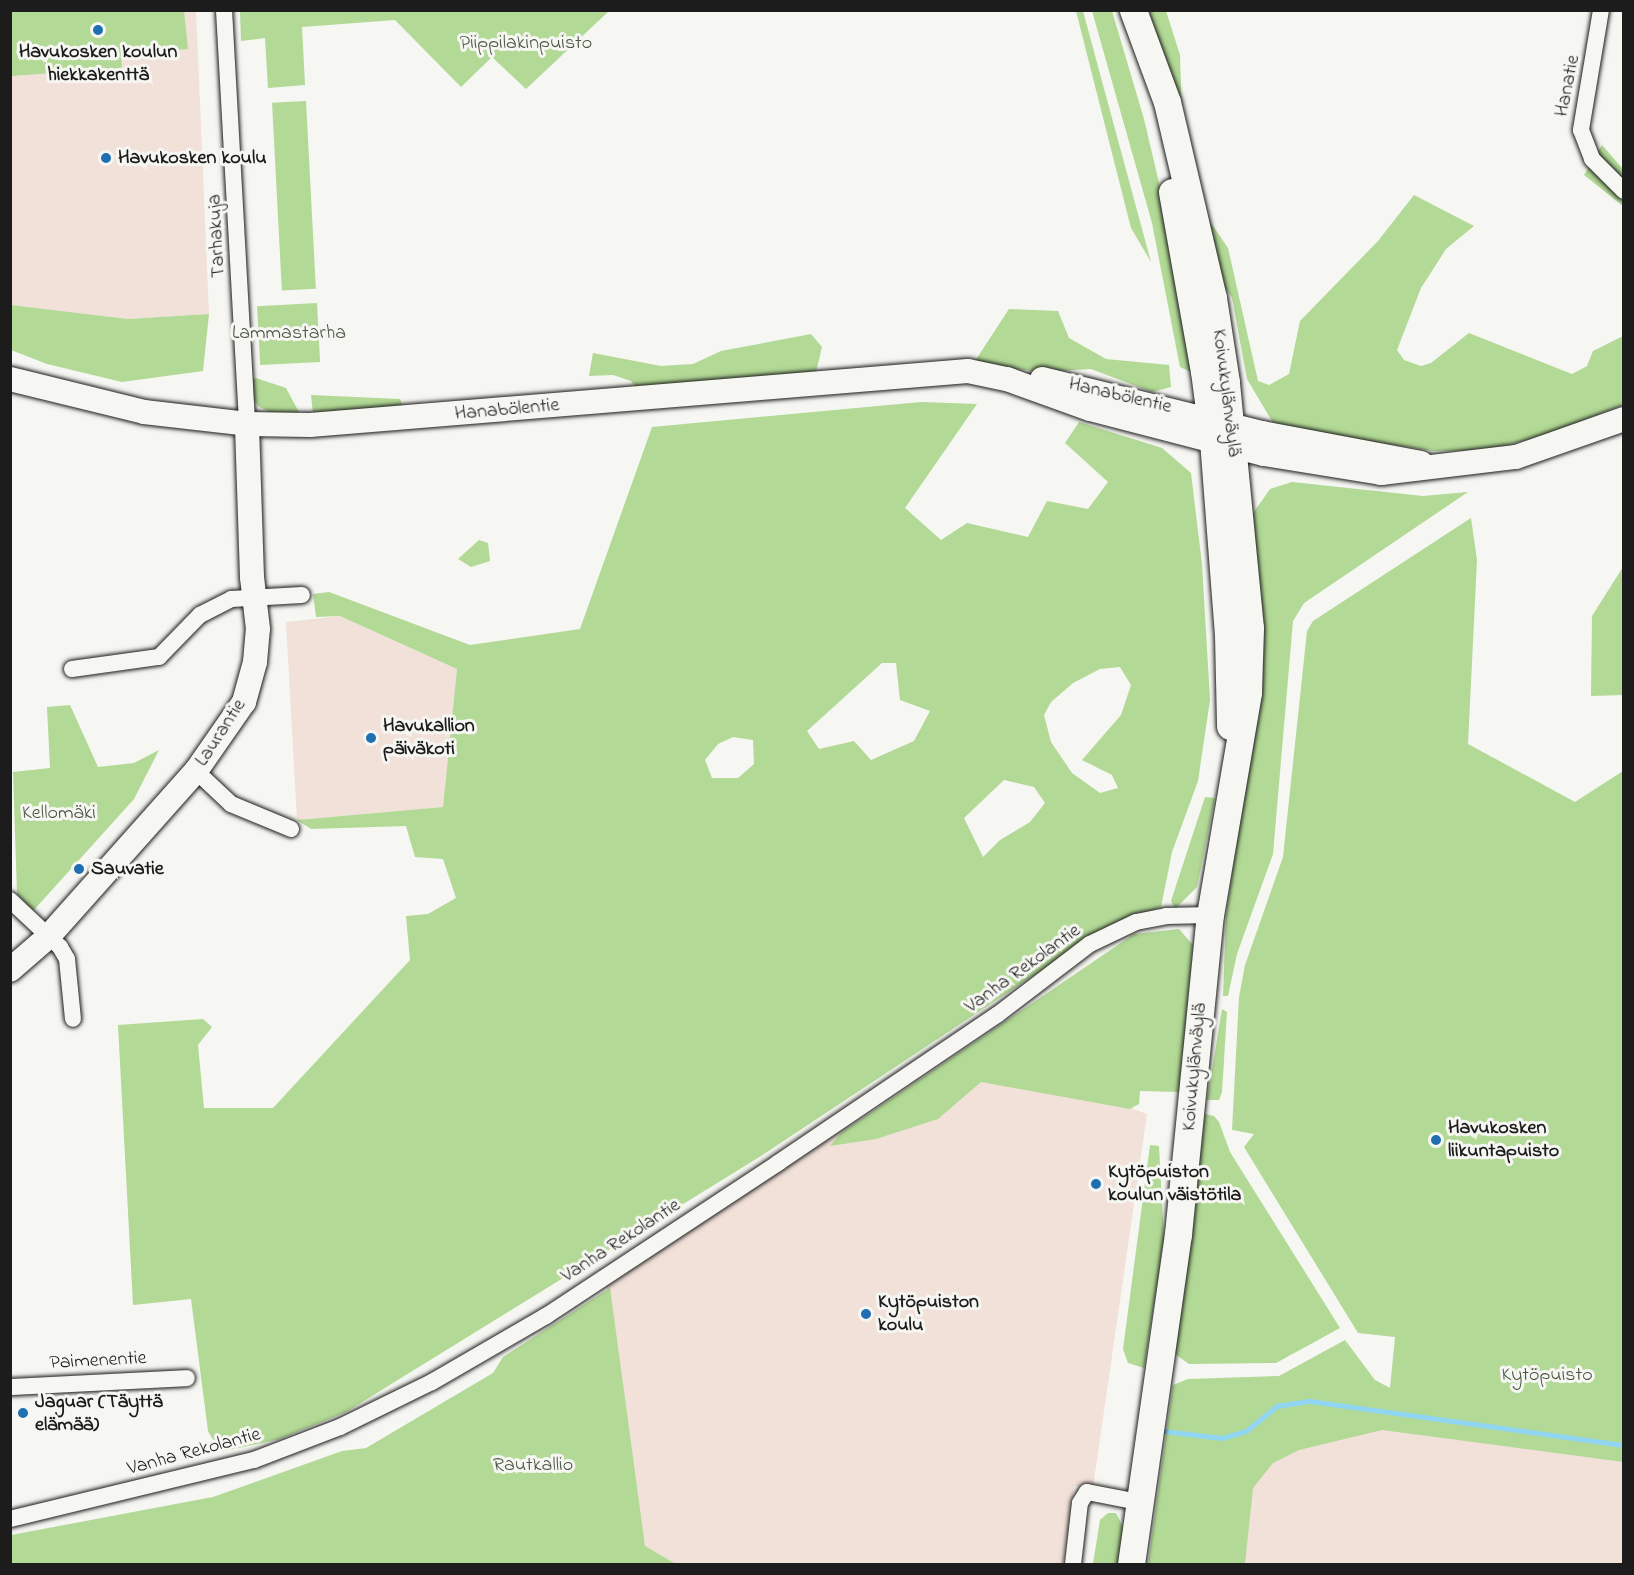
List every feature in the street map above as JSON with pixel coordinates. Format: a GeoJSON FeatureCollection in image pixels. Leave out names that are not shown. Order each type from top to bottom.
{"type":"FeatureCollection","features":[{"type":"Feature","properties":{"kind":"main road","name":"Koivukylänväylä"},"geometry":{"type":"LineString","coordinates":[[1128,10],[1177,212],[1222,432],[1250,628],[1248,692],[1210,915],[1178,1234],[1131,1564]]}},
{"type":"Feature","properties":{"kind":"main road","name":"Koivukylänväylä"},"geometry":{"type":"LineString","coordinates":[[1133,10],[1167,102],[1194,207],[1215,308],[1222,432]]}},
{"type":"Feature","properties":{"kind":"main road","name":"Hanabölentie"},"geometry":{"type":"LineString","coordinates":[[10,379],[144,412],[247,424],[310,425],[438,416],[919,372],[968,371],[1008,379],[1044,379],[1222,432],[1382,473],[1516,457],[1623,419]]}},
{"type":"Feature","properties":{"kind":"main road","name":"Laurantie"},"geometry":{"type":"LineString","coordinates":[[10,970],[48,937],[196,771],[244,702],[255,662],[258,629],[253,598],[247,424]]}},
{"type":"Feature","properties":{"kind":"street","name":"Tarhakuja"},"geometry":{"type":"LineString","coordinates":[[224,10],[243,352],[243,392],[247,424]]}},
{"type":"Feature","properties":{"kind":"street","name":"Hanatie"},"geometry":{"type":"LineString","coordinates":[[1601,10],[1581,130],[1592,159],[1623,191]]}},
{"type":"Feature","properties":{"kind":"street"},"geometry":{"type":"LineString","coordinates":[[72,669],[159,657],[211,608],[231,599],[302,595]]}},
{"type":"Feature","properties":{"kind":"street"},"geometry":{"type":"LineString","coordinates":[[196,771],[231,804],[291,829]]}},
{"type":"Feature","properties":{"kind":"street"},"geometry":{"type":"LineString","coordinates":[[10,900],[67,959],[73,1019]]}},
{"type":"Feature","properties":{"kind":"street","name":"Vanha Rekolantie"},"geometry":{"type":"LineString","coordinates":[[10,1519],[254,1460],[340,1427],[432,1382],[546,1316],[769,1169],[997,1015],[1090,944],[1136,922],[1166,916],[1210,915]]}},
{"type":"Feature","properties":{"kind":"street","name":"Paimenentie"},"geometry":{"type":"LineString","coordinates":[[10,1387],[187,1378]]}},
{"type":"Feature","properties":{"kind":"street"},"geometry":{"type":"LineString","coordinates":[[1072,1564],[1080,1503],[1087,1492],[1140,1502]]}},
{"type":"Feature","properties":{"kind":"shaded area","name":"Havukosken koulu"},"geometry":{"type":"Polygon","coordinates":[[[11,11],[196,11],[209,314],[128,319],[11,305],[11,11]]]}},
{"type":"Feature","properties":{"kind":"shaded area","name":"Havukallion päiväkoti"},"geometry":{"type":"Polygon","coordinates":[[[340,616],[457,669],[443,807],[297,820],[286,622],[340,616]]]}},
{"type":"Feature","properties":{"kind":"shaded area","name":"Kytöpuiston koulu"},"geometry":{"type":"Polygon","coordinates":[[[969,1050],[1147,1114],[1093,1487],[1074,1486],[1063,1564],[676,1564],[645,1546],[606,1280],[969,1050]]]}},
{"type":"Feature","properties":{"kind":"shaded area"},"geometry":{"type":"Polygon","coordinates":[[[1238,1407],[1623,1462],[1623,1564],[1217,1564],[1238,1407]]]}},
{"type":"Feature","properties":{"kind":"green space","name":"Havukosken koulun hiekkakenttä"},"geometry":{"type":"Polygon","coordinates":[[[11,10],[184,11],[188,49],[121,54],[122,68],[11,76],[11,10]]]}},
{"type":"Feature","properties":{"kind":"green space","name":"Piippilakinpuisto"},"geometry":{"type":"Polygon","coordinates":[[[240,10],[609,11],[526,89],[492,57],[461,87],[395,20],[302,27],[305,85],[268,88],[265,38],[241,41],[240,10]]]}},
{"type":"Feature","properties":{"kind":"green space"},"geometry":{"type":"Polygon","coordinates":[[[1076,11],[1083,11],[1151,262],[1131,228],[1076,11]]]}},
{"type":"Feature","properties":{"kind":"green space"},"geometry":{"type":"Polygon","coordinates":[[[1092,11],[1112,11],[1144,119],[1171,234],[1191,372],[1180,367],[1152,223],[1092,11]]]}},
{"type":"Feature","properties":{"kind":"green space"},"geometry":{"type":"Polygon","coordinates":[[[1149,11],[1166,11],[1180,55],[1182,118],[1149,11]]]}},
{"type":"Feature","properties":{"kind":"green space"},"geometry":{"type":"Polygon","coordinates":[[[306,101],[316,289],[282,291],[272,103],[306,101]]]}},
{"type":"Feature","properties":{"kind":"green space"},"geometry":{"type":"Polygon","coordinates":[[[1602,145],[1623,169],[1623,206],[1584,175],[1602,145]]]}},
{"type":"Feature","properties":{"kind":"green space"},"geometry":{"type":"Polygon","coordinates":[[[1414,195],[1474,226],[1446,249],[1421,288],[1397,350],[1404,360],[1421,366],[1431,363],[1469,333],[1572,374],[1587,366],[1593,351],[1623,336],[1623,405],[1551,433],[1491,450],[1434,451],[1276,428],[1247,379],[1232,298],[1223,284],[1207,217],[1228,248],[1258,381],[1269,385],[1289,374],[1300,321],[1378,241],[1414,195]]]}},
{"type":"Feature","properties":{"kind":"green space","name":"Lammastarha"},"geometry":{"type":"Polygon","coordinates":[[[317,303],[320,362],[260,365],[257,306],[317,303]]]}},
{"type":"Feature","properties":{"kind":"green space"},"geometry":{"type":"Polygon","coordinates":[[[11,305],[128,319],[209,314],[203,371],[122,382],[47,364],[11,350],[11,305]]]}},
{"type":"Feature","properties":{"kind":"green space"},"geometry":{"type":"Polygon","coordinates":[[[1009,309],[1058,311],[1069,338],[1106,359],[1169,365],[1171,387],[1152,392],[1091,369],[1042,372],[973,364],[1009,309]]]}},
{"type":"Feature","properties":{"kind":"green space"},"geometry":{"type":"Polygon","coordinates":[[[811,334],[822,347],[816,372],[636,388],[631,381],[613,375],[589,376],[593,353],[661,366],[693,364],[721,351],[811,334]]]}},
{"type":"Feature","properties":{"kind":"green space"},"geometry":{"type":"Polygon","coordinates":[[[256,378],[286,388],[300,414],[275,415],[258,406],[252,397],[252,379],[256,378]]]}},
{"type":"Feature","properties":{"kind":"green space"},"geometry":{"type":"Polygon","coordinates":[[[311,395],[400,399],[404,409],[313,414],[311,395]]]}},
{"type":"Feature","properties":{"kind":"green space"},"geometry":{"type":"Polygon","coordinates":[[[921,402],[977,404],[905,508],[941,540],[967,523],[1028,537],[1047,501],[1088,509],[1108,482],[1065,443],[1079,422],[1162,448],[1191,473],[1202,564],[1210,700],[1198,781],[1172,852],[1161,907],[1108,926],[761,1156],[346,1412],[280,1439],[220,1452],[208,1431],[191,1299],[133,1305],[118,1025],[203,1019],[212,1027],[198,1045],[204,1108],[273,1108],[410,960],[406,916],[428,914],[456,898],[443,859],[415,857],[406,826],[311,829],[297,820],[443,807],[457,669],[340,616],[316,617],[313,594],[329,592],[470,645],[580,629],[652,427],[921,402]],[[882,663],[807,731],[819,749],[854,741],[871,760],[914,741],[930,711],[900,700],[896,663],[882,663]],[[1120,667],[1100,669],[1073,683],[1051,702],[1044,715],[1051,742],[1072,773],[1100,793],[1118,788],[1112,775],[1082,760],[1121,715],[1131,685],[1120,667]],[[733,737],[718,744],[705,760],[712,778],[738,778],[754,764],[753,740],[733,737]],[[1004,780],[964,818],[983,857],[1000,840],[1030,822],[1045,803],[1034,787],[1004,780]]]}},
{"type":"Feature","properties":{"kind":"green space"},"geometry":{"type":"Polygon","coordinates":[[[1292,482],[1423,496],[1468,492],[1304,603],[1293,621],[1273,854],[1237,954],[1228,996],[1223,996],[1226,917],[1243,786],[1249,519],[1270,489],[1292,482]]]}},
{"type":"Feature","properties":{"kind":"green space","name":"Kytöpuisto"},"geometry":{"type":"Polygon","coordinates":[[[1471,518],[1477,560],[1468,744],[1575,802],[1623,771],[1623,1462],[1382,1430],[1299,1450],[1273,1463],[1253,1488],[1245,1564],[1148,1564],[1173,1385],[1188,1379],[1279,1376],[1345,1340],[1375,1380],[1390,1388],[1395,1337],[1358,1333],[1244,1147],[1254,1134],[1232,1130],[1239,997],[1245,965],[1283,857],[1307,631],[1313,621],[1471,518]]]}},
{"type":"Feature","properties":{"kind":"green space"},"geometry":{"type":"Polygon","coordinates":[[[479,540],[488,543],[490,561],[471,567],[458,559],[479,540]]]}},
{"type":"Feature","properties":{"kind":"green space"},"geometry":{"type":"Polygon","coordinates":[[[1623,567],[1623,695],[1591,696],[1592,616],[1623,567]]]}},
{"type":"Feature","properties":{"kind":"green space","name":"Kellomäki"},"geometry":{"type":"Polygon","coordinates":[[[70,705],[98,767],[134,763],[159,750],[134,799],[33,911],[17,894],[13,772],[50,768],[47,707],[70,705]]]}},
{"type":"Feature","properties":{"kind":"green space"},"geometry":{"type":"Polygon","coordinates":[[[1205,797],[1215,798],[1197,887],[1175,909],[1171,901],[1205,797]]]}},
{"type":"Feature","properties":{"kind":"green space"},"geometry":{"type":"Polygon","coordinates":[[[1179,929],[1193,945],[1180,1092],[1140,1091],[1139,1104],[1130,1109],[981,1082],[938,1119],[876,1139],[830,1146],[841,1133],[1134,934],[1179,929]]]}},
{"type":"Feature","properties":{"kind":"green space"},"geometry":{"type":"Polygon","coordinates":[[[1222,1009],[1227,1012],[1222,1092],[1219,1100],[1207,1100],[1222,1009]]]}},
{"type":"Feature","properties":{"kind":"green space"},"geometry":{"type":"Polygon","coordinates":[[[1205,1114],[1214,1116],[1219,1122],[1230,1152],[1340,1328],[1276,1363],[1189,1364],[1175,1354],[1205,1114]]]}},
{"type":"Feature","properties":{"kind":"green space"},"geometry":{"type":"Polygon","coordinates":[[[1150,1145],[1159,1146],[1164,1240],[1144,1368],[1128,1363],[1123,1349],[1150,1145]]]}},
{"type":"Feature","properties":{"kind":"green space","name":"Rautkallio"},"geometry":{"type":"Polygon","coordinates":[[[610,1288],[645,1546],[676,1564],[11,1564],[11,1535],[213,1497],[342,1451],[366,1448],[493,1373],[503,1357],[610,1288]]]}},
{"type":"Feature","properties":{"kind":"green space"},"geometry":{"type":"Polygon","coordinates":[[[1108,1513],[1116,1513],[1123,1527],[1120,1564],[1093,1564],[1100,1520],[1108,1513]]]}},
{"type":"Feature","properties":{"kind":"waterway"},"geometry":{"type":"LineString","coordinates":[[1164,1431],[1222,1438],[1246,1431],[1277,1406],[1310,1401],[1624,1445]]}},
{"type":"Feature","properties":{"kind":"place","name":"Havukosken koulun hiekkakenttä"},"geometry":{"type":"Point","coordinates":[98,30]}},
{"type":"Feature","properties":{"kind":"place","name":"Havukosken koulu"},"geometry":{"type":"Point","coordinates":[106,158]}},
{"type":"Feature","properties":{"kind":"place","name":"Havukallion päiväkoti"},"geometry":{"type":"Point","coordinates":[371,738]}},
{"type":"Feature","properties":{"kind":"place","name":"Sauvatie"},"geometry":{"type":"Point","coordinates":[79,869]}},
{"type":"Feature","properties":{"kind":"place","name":"Havukosken liikuntapuisto"},"geometry":{"type":"Point","coordinates":[1436,1140]}},
{"type":"Feature","properties":{"kind":"place","name":"Kytöpuiston koulun väistötila"},"geometry":{"type":"Point","coordinates":[1096,1184]}},
{"type":"Feature","properties":{"kind":"place","name":"Kytöpuiston koulu"},"geometry":{"type":"Point","coordinates":[866,1314]}},
{"type":"Feature","properties":{"kind":"place","name":"Jaguar (Täyttä elämää)"},"geometry":{"type":"Point","coordinates":[23,1413]}}]}
